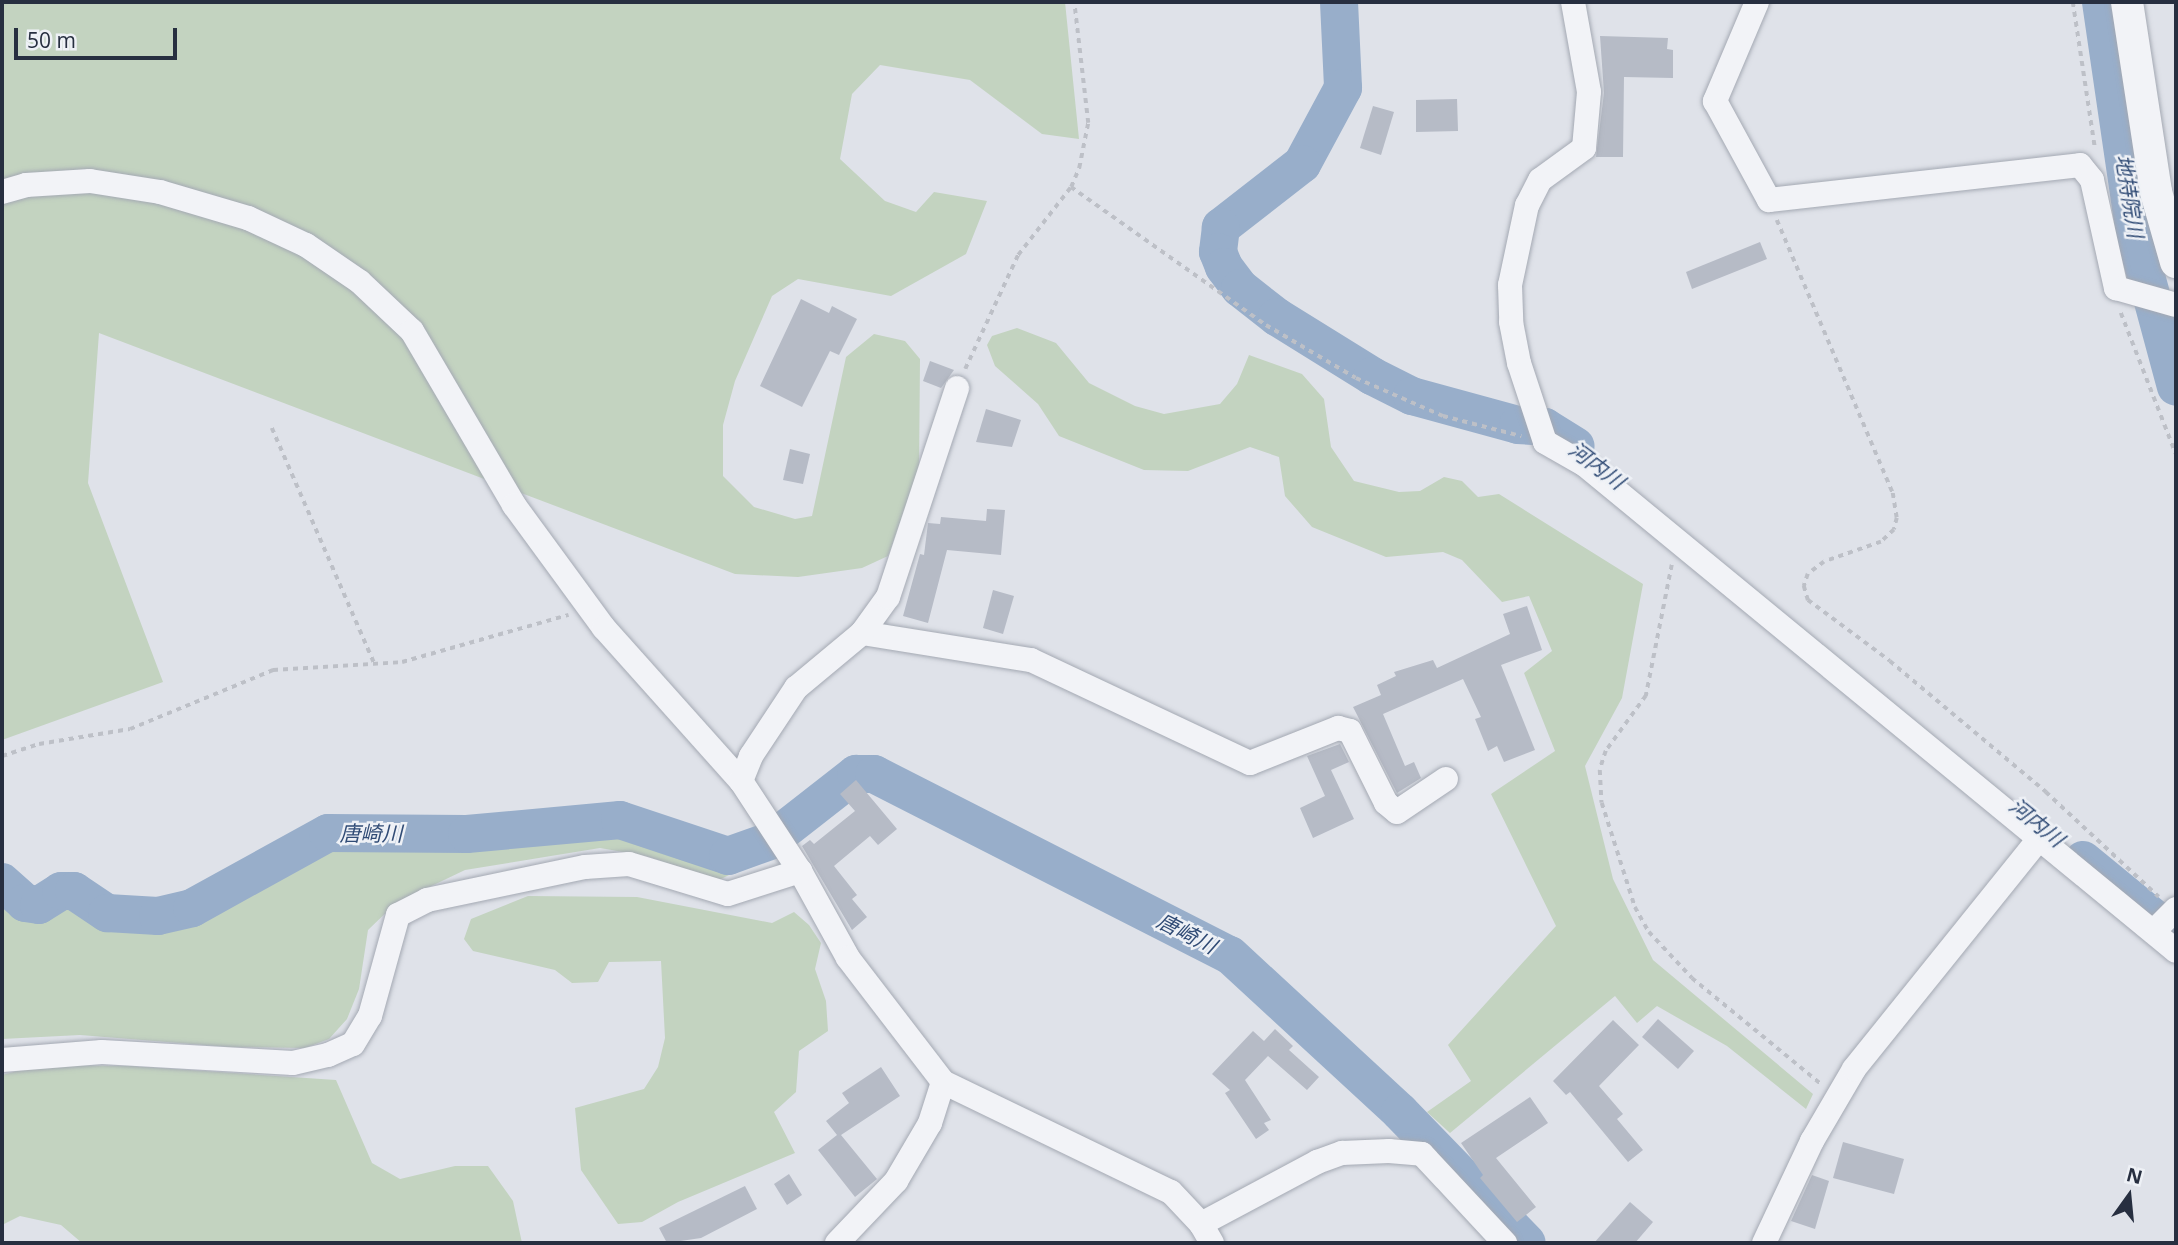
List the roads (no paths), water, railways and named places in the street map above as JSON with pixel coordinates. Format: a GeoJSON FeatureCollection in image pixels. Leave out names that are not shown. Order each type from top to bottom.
{"type":"FeatureCollection","features":[{"type":"Feature","properties":{"kind":"street"},"geometry":{"type":"LineString","coordinates":[[1573,2],[1589,92],[1584,148],[1540,180],[1527,205],[1510,285],[1517,353],[1543,432],[2176,951]]}},
{"type":"Feature","properties":{"kind":"street"},"geometry":{"type":"LineString","coordinates":[[1757,2],[1715,101],[1769,200],[2068,163],[2088,171],[2116,288],[2176,305]]}},
{"type":"Feature","properties":{"kind":"street"},"geometry":{"type":"LineString","coordinates":[[2127,2],[2156,192],[2176,262]]}},
{"type":"Feature","properties":{"kind":"street"},"geometry":{"type":"LineString","coordinates":[[2,192],[26,185],[90,181],[160,192],[248,218],[306,245],[360,282],[412,331],[462,424],[514,505],[590,609],[741,781],[800,871],[848,958],[943,1082],[1137,1173],[1171,1192],[1206,1234],[1317,1162],[1342,1153],[1389,1151],[1422,1154],[1505,1243]]}},
{"type":"Feature","properties":{"kind":"street"},"geometry":{"type":"LineString","coordinates":[[741,781],[751,756],[796,688],[862,633],[888,597],[957,388]]}},
{"type":"Feature","properties":{"kind":"street"},"geometry":{"type":"LineString","coordinates":[[862,633],[1031,660],[1250,763],[1338,728],[1350,731],[1386,803],[1397,812],[1446,779]]}},
{"type":"Feature","properties":{"kind":"street"},"geometry":{"type":"LineString","coordinates":[[1764,1243],[1836,1095],[2039,839]]}},
{"type":"Feature","properties":{"kind":"street"},"geometry":{"type":"LineString","coordinates":[[2,1060],[102,1052],[293,1063],[328,1055],[353,1044],[370,1016],[398,915],[427,900],[585,867],[629,864],[728,894],[800,871]]}},
{"type":"Feature","properties":{"kind":"street"},"geometry":{"type":"LineString","coordinates":[[2154,931],[2175,910]]}},
{"type":"Feature","properties":{"kind":"street"},"geometry":{"type":"LineString","coordinates":[[837,1243],[896,1181],[930,1123],[943,1082]]}},
{"type":"Feature","properties":{"kind":"waterway","name":"河内川"},"geometry":{"type":"LineString","coordinates":[[1339,2],[1343,88],[1302,164],[1221,227],[1218,252],[1224,267],[1240,288],[1277,317],[1372,376],[1412,396],[1518,425],[1545,427],[1575,446]]}},
{"type":"Feature","properties":{"kind":"waterway","name":"地持院川"},"geometry":{"type":"LineString","coordinates":[[2101,2],[2135,235],[2176,387]]}},
{"type":"Feature","properties":{"kind":"waterway","name":"唐崎川"},"geometry":{"type":"LineString","coordinates":[[783,831],[856,774],[874,774],[1230,955],[1400,1112],[1527,1243]]}},
{"type":"Feature","properties":{"kind":"waterway","name":"唐崎川"},"geometry":{"type":"LineString","coordinates":[[2,882],[25,903],[39,905],[61,891],[74,891],[107,913],[158,916],[192,908],[328,833],[467,834],[620,820],[728,856],[770,841]]}},
{"type":"Feature","properties":{"kind":"waterway","name":"河内川"},"geometry":{"type":"LineString","coordinates":[[2083,860],[2176,936]]}}]}
